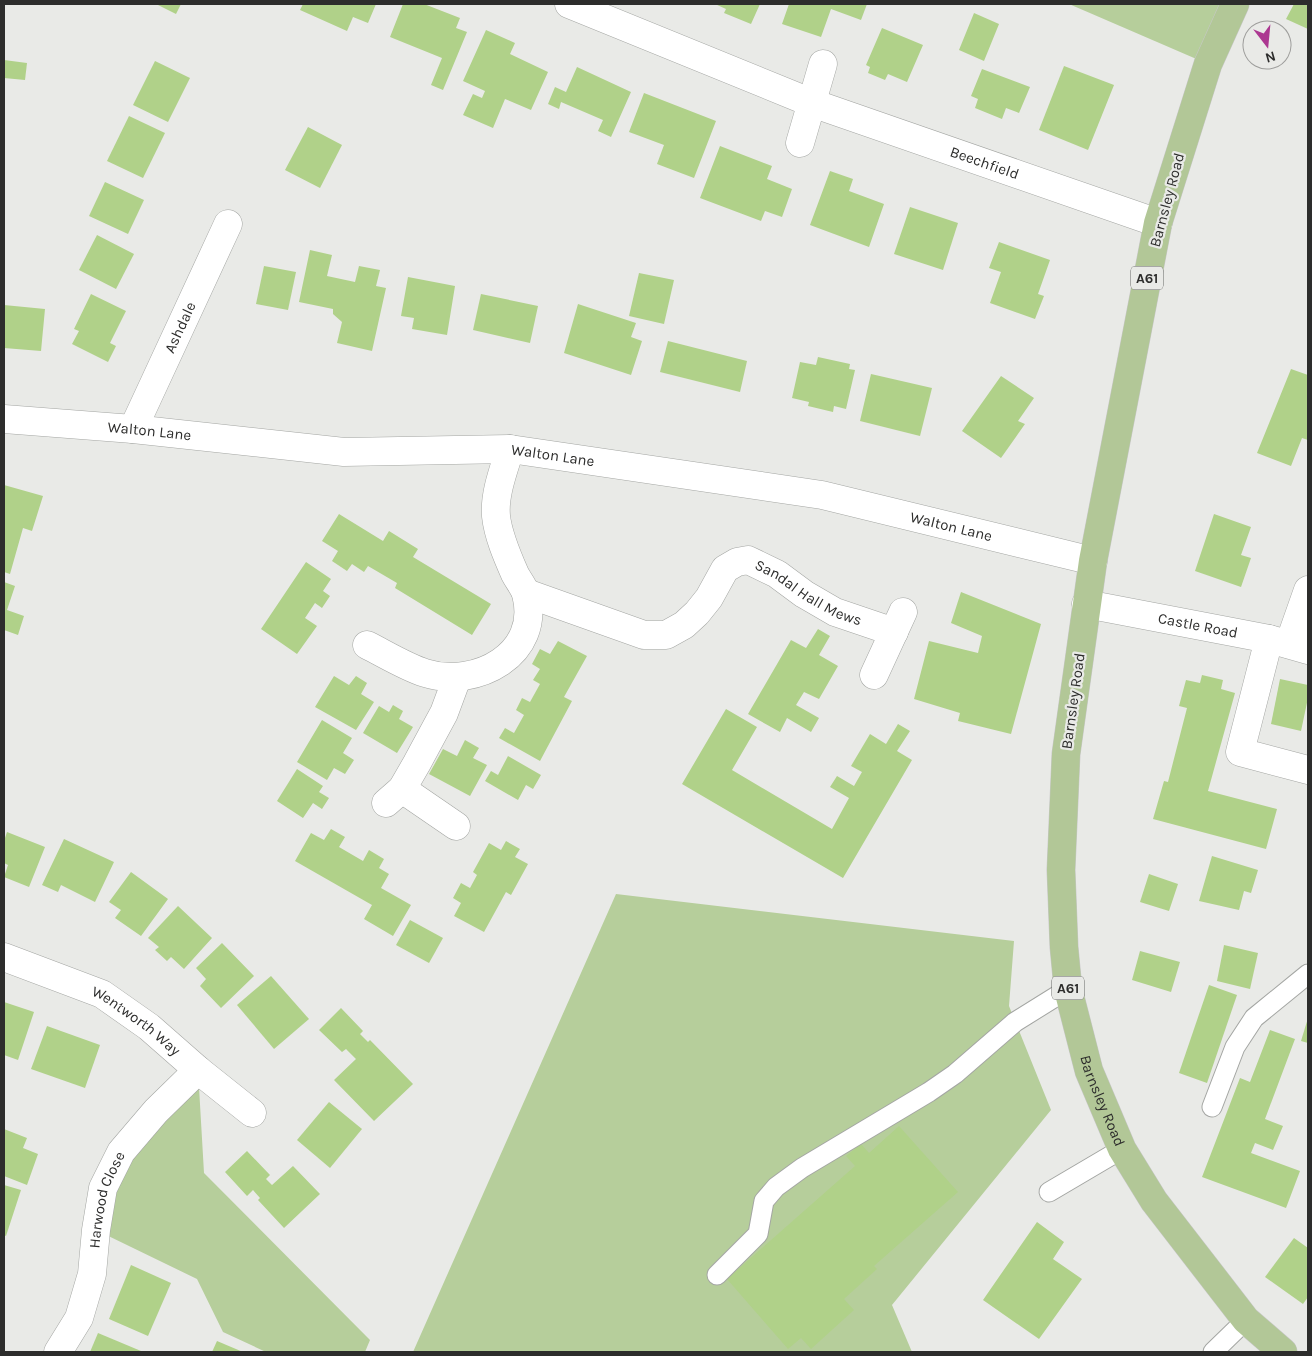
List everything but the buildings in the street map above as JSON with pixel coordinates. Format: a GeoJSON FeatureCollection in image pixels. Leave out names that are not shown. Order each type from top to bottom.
{"type":"FeatureCollection","features":[{"type":"Feature","properties":{"kind":"main road","name":"Barnsley Road"},"geometry":{"type":"LineString","coordinates":[[1235,4],[1208,64],[1158,223],[1086,604],[1066,754],[1061,870],[1068,989],[1089,1071],[1122,1149],[1154,1201],[1246,1320],[1283,1352]]}},
{"type":"Feature","properties":{"kind":"street","name":"Beechfield"},"geometry":{"type":"LineString","coordinates":[[569,4],[812,103],[1158,223]]}},
{"type":"Feature","properties":{"kind":"street"},"geometry":{"type":"LineString","coordinates":[[800,143],[823,64]]}},
{"type":"Feature","properties":{"kind":"street","name":"Ashdale"},"geometry":{"type":"LineString","coordinates":[[133,429],[228,224]]}},
{"type":"Feature","properties":{"kind":"street","name":"Walton Lane"},"geometry":{"type":"LineString","coordinates":[[4,419],[133,429],[344,452],[510,448],[822,495],[1093,561]]}},
{"type":"Feature","properties":{"kind":"street"},"geometry":{"type":"LineString","coordinates":[[367,645],[426,673],[457,678],[477,674],[499,665],[514,651],[524,634],[528,615],[526,593],[508,557],[496,515],[498,494],[510,448]]}},
{"type":"Feature","properties":{"kind":"street","name":"Sandal Hall Mews"},"geometry":{"type":"LineString","coordinates":[[526,593],[644,634],[666,635],[684,625],[697,613],[709,598],[725,569],[737,562],[748,560],[777,574],[804,594],[835,612],[898,622],[874,675]]}},
{"type":"Feature","properties":{"kind":"street"},"geometry":{"type":"LineString","coordinates":[[1308,590],[1289,644],[1240,752],[1308,770]]}},
{"type":"Feature","properties":{"kind":"street","name":"Castle Road"},"geometry":{"type":"LineString","coordinates":[[1086,604],[1289,644]]}},
{"type":"Feature","properties":{"kind":"street"},"geometry":{"type":"LineString","coordinates":[[456,826],[394,796],[444,713],[457,678]]}},
{"type":"Feature","properties":{"kind":"street","name":"Wentworth Way"},"geometry":{"type":"LineString","coordinates":[[4,957],[102,994],[149,1027],[198,1070],[252,1113]]}},
{"type":"Feature","properties":{"kind":"street","name":"Harwood Close"},"geometry":{"type":"LineString","coordinates":[[58,1352],[79,1318],[92,1274],[102,1188],[122,1152],[156,1111],[198,1070]]}},
{"type":"Feature","properties":{"kind":"lane"},"geometry":{"type":"LineString","coordinates":[[1212,1107],[1235,1047],[1254,1018],[1308,974]]}},
{"type":"Feature","properties":{"kind":"lane"},"geometry":{"type":"LineString","coordinates":[[717,1275],[758,1234],[764,1201],[776,1187],[802,1168],[929,1092],[955,1074],[1015,1022],[1068,989]]}},
{"type":"Feature","properties":{"kind":"lane"},"geometry":{"type":"LineString","coordinates":[[1049,1192],[1122,1149]]}},
{"type":"Feature","properties":{"kind":"lane"},"geometry":{"type":"LineString","coordinates":[[1213,1352],[1246,1320]]}},
{"type":"Feature","properties":{"kind":"green space"},"geometry":{"type":"Polygon","coordinates":[[[1069,4],[1235,4],[1208,64],[1069,4]]]}},
{"type":"Feature","properties":{"kind":"green space"},"geometry":{"type":"Polygon","coordinates":[[[616,894],[1014,941],[1009,1006],[1051,1110],[892,1305],[912,1352],[413,1352],[616,894]]]}},
{"type":"Feature","properties":{"kind":"green space"},"geometry":{"type":"Polygon","coordinates":[[[198,1070],[204,1173],[370,1340],[365,1352],[266,1352],[223,1332],[197,1279],[96,1230],[103,1188],[198,1070]]]}}]}
